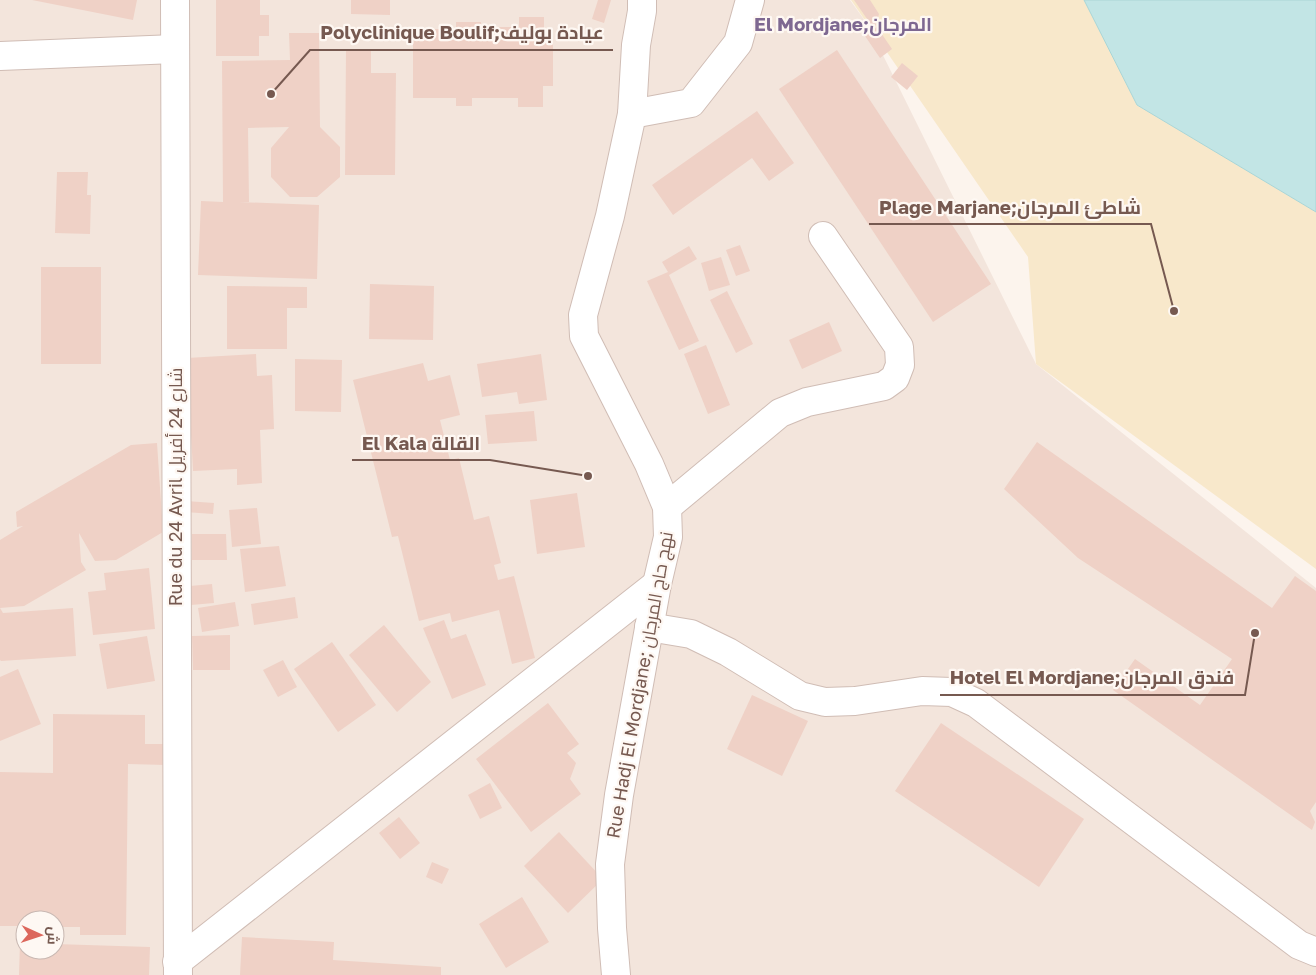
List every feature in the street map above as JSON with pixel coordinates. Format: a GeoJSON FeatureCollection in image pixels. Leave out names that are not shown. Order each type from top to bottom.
{"type":"FeatureCollection","features":[{"type":"Feature","properties":{"kind":"street","name":"Rue du 24 Avril شارع 24 أفريل"},"geometry":{"type":"LineString","coordinates":[[176,0],[178,968]]}},
{"type":"Feature","properties":{"kind":"street","name":"Rue Hadj El Mordjane; نهج حاج المرجان"},"geometry":{"type":"LineString","coordinates":[[616,975],[610,864],[619,794],[657,584],[668,537],[667,507],[649,464],[584,336],[583,315],[610,216],[632,114],[636,45],[642,0]]}},
{"type":"Feature","properties":{"kind":"street"},"geometry":{"type":"LineString","coordinates":[[632,114],[691,103],[738,43],[750,0]]}},
{"type":"Feature","properties":{"kind":"street"},"geometry":{"type":"LineString","coordinates":[[0,56],[175,48]]}},
{"type":"Feature","properties":{"kind":"street"},"geometry":{"type":"LineString","coordinates":[[667,507],[780,413],[807,402],[884,386],[895,378],[900,366],[899,347],[824,236]]}},
{"type":"Feature","properties":{"kind":"street"},"geometry":{"type":"LineString","coordinates":[[178,968],[657,584]]}},
{"type":"Feature","properties":{"kind":"street"},"geometry":{"type":"LineString","coordinates":[[649,627],[691,634],[728,652],[800,696],[824,702],[922,691],[952,692],[976,703],[1299,945],[1316,952]]}},
{"type":"Feature","properties":{"kind":"shaded area"},"geometry":{"type":"Polygon","coordinates":[[[0,0],[850,0],[868,25],[1036,364],[1316,588],[1316,975],[0,975],[0,0]]]}},
{"type":"Feature","properties":{"kind":"sand"},"geometry":{"type":"Polygon","coordinates":[[[851,0],[1084,0],[1137,105],[1316,212],[1316,569],[1036,364],[1028,257],[851,0]]]}},
{"type":"Feature","properties":{"kind":"water"},"geometry":{"type":"Polygon","coordinates":[[[1084,0],[1316,0],[1316,212],[1137,105],[1084,0]]]}},
{"type":"Feature","properties":{"kind":"building"},"geometry":{"type":"Polygon","coordinates":[[[32,0],[137,0],[133,20],[32,0]]]}},
{"type":"Feature","properties":{"kind":"building"},"geometry":{"type":"Polygon","coordinates":[[[216,0],[260,0],[260,15],[269,15],[269,36],[259,36],[259,56],[216,56],[216,0]]]}},
{"type":"Feature","properties":{"kind":"building"},"geometry":{"type":"Polygon","coordinates":[[[351,0],[390,0],[390,15],[351,14],[351,0]]]}},
{"type":"Feature","properties":{"kind":"building"},"geometry":{"type":"Polygon","coordinates":[[[598,0],[611,0],[604,23],[592,19],[598,0]]]}},
{"type":"Feature","properties":{"kind":"building"},"geometry":{"type":"Polygon","coordinates":[[[854,0],[870,0],[879,14],[875,28],[877,27],[892,49],[880,58],[865,36],[874,29],[854,0]]]}},
{"type":"Feature","properties":{"kind":"building"},"geometry":{"type":"Polygon","coordinates":[[[519,17],[544,17],[544,43],[553,43],[553,86],[543,86],[543,107],[518,107],[518,98],[472,98],[472,106],[456,106],[456,98],[413,98],[413,29],[456,29],[456,22],[481,22],[481,27],[519,27],[519,17]]]}},
{"type":"Feature","properties":{"kind":"building"},"geometry":{"type":"Polygon","coordinates":[[[289,33],[319,33],[320,127],[340,147],[340,177],[317,197],[290,197],[271,177],[271,148],[289,127],[248,128],[249,202],[239,202],[319,205],[317,279],[198,275],[201,201],[223,202],[222,61],[290,60],[289,33]]]}},
{"type":"Feature","properties":{"kind":"building"},"geometry":{"type":"Polygon","coordinates":[[[346,50],[371,50],[371,73],[396,73],[395,175],[345,175],[346,50]]]}},
{"type":"Feature","properties":{"kind":"building"},"geometry":{"type":"Polygon","coordinates":[[[837,50],[991,284],[933,322],[779,89],[837,50]]]}},
{"type":"Feature","properties":{"kind":"building"},"geometry":{"type":"Polygon","coordinates":[[[902,63],[918,76],[907,90],[891,77],[902,63]]]}},
{"type":"Feature","properties":{"kind":"building"},"geometry":{"type":"Polygon","coordinates":[[[757,111],[794,163],[769,181],[752,158],[673,215],[652,185],[757,111]]]}},
{"type":"Feature","properties":{"kind":"building"},"geometry":{"type":"Polygon","coordinates":[[[57,172],[88,172],[87,195],[91,195],[90,234],[55,233],[57,172]]]}},
{"type":"Feature","properties":{"kind":"building"},"geometry":{"type":"Polygon","coordinates":[[[740,245],[750,271],[736,276],[726,250],[740,245]]]}},
{"type":"Feature","properties":{"kind":"building"},"geometry":{"type":"Polygon","coordinates":[[[689,246],[697,259],[669,275],[699,341],[679,350],[647,281],[668,272],[662,262],[689,246]]]}},
{"type":"Feature","properties":{"kind":"building"},"geometry":{"type":"Polygon","coordinates":[[[721,257],[730,285],[709,291],[701,263],[721,257]]]}},
{"type":"Feature","properties":{"kind":"building"},"geometry":{"type":"Polygon","coordinates":[[[41,267],[101,267],[101,364],[41,364],[41,267]]]}},
{"type":"Feature","properties":{"kind":"building"},"geometry":{"type":"Polygon","coordinates":[[[370,284],[434,286],[433,340],[369,339],[370,284]]]}},
{"type":"Feature","properties":{"kind":"building"},"geometry":{"type":"Polygon","coordinates":[[[227,286],[307,287],[307,308],[287,308],[287,349],[227,349],[227,286]]]}},
{"type":"Feature","properties":{"kind":"building"},"geometry":{"type":"Polygon","coordinates":[[[727,291],[753,344],[736,353],[710,300],[727,291]]]}},
{"type":"Feature","properties":{"kind":"building"},"geometry":{"type":"Polygon","coordinates":[[[829,322],[842,351],[802,369],[789,340],[829,322]]]}},
{"type":"Feature","properties":{"kind":"building"},"geometry":{"type":"Polygon","coordinates":[[[706,345],[730,405],[708,414],[684,354],[706,345]]]}},
{"type":"Feature","properties":{"kind":"building"},"geometry":{"type":"Polygon","coordinates":[[[256,354],[257,376],[272,375],[274,429],[260,430],[262,483],[237,485],[237,469],[193,471],[187,358],[256,354]]]}},
{"type":"Feature","properties":{"kind":"building"},"geometry":{"type":"Polygon","coordinates":[[[541,354],[547,400],[519,404],[517,392],[482,397],[477,364],[541,354]]]}},
{"type":"Feature","properties":{"kind":"building"},"geometry":{"type":"Polygon","coordinates":[[[295,359],[342,360],[341,412],[295,411],[295,359]]]}},
{"type":"Feature","properties":{"kind":"building"},"geometry":{"type":"Polygon","coordinates":[[[423,363],[428,381],[450,375],[460,415],[440,420],[450,460],[459,458],[474,520],[489,516],[501,563],[494,565],[498,580],[514,576],[535,658],[512,664],[499,610],[452,622],[450,613],[419,621],[398,536],[392,537],[353,380],[423,363]]]}},
{"type":"Feature","properties":{"kind":"building"},"geometry":{"type":"Polygon","coordinates":[[[534,411],[537,441],[488,444],[485,415],[534,411]]]}},
{"type":"Feature","properties":{"kind":"building"},"geometry":{"type":"Polygon","coordinates":[[[1037,442],[1272,608],[1295,576],[1316,591],[1316,802],[1310,811],[1315,822],[1312,830],[1113,690],[1135,659],[1200,705],[1232,659],[1078,558],[1004,489],[1037,442]]]}},
{"type":"Feature","properties":{"kind":"building"},"geometry":{"type":"Polygon","coordinates":[[[157,443],[163,532],[116,560],[95,561],[79,533],[81,562],[86,570],[24,606],[0,608],[0,540],[23,526],[17,527],[16,512],[131,445],[157,443]]]}},
{"type":"Feature","properties":{"kind":"building"},"geometry":{"type":"Polygon","coordinates":[[[577,493],[585,547],[537,554],[530,500],[577,493]]]}},
{"type":"Feature","properties":{"kind":"building"},"geometry":{"type":"Polygon","coordinates":[[[186,501],[214,503],[213,514],[185,512],[186,501]]]}},
{"type":"Feature","properties":{"kind":"building"},"geometry":{"type":"Polygon","coordinates":[[[257,508],[261,544],[232,547],[229,510],[257,508]]]}},
{"type":"Feature","properties":{"kind":"building"},"geometry":{"type":"Polygon","coordinates":[[[192,534],[226,534],[227,560],[192,560],[192,534]]]}},
{"type":"Feature","properties":{"kind":"building"},"geometry":{"type":"Polygon","coordinates":[[[279,546],[286,586],[245,592],[240,549],[279,546]]]}},
{"type":"Feature","properties":{"kind":"building"},"geometry":{"type":"Polygon","coordinates":[[[149,568],[155,629],[93,635],[88,592],[106,590],[104,573],[149,568]]]}},
{"type":"Feature","properties":{"kind":"building"},"geometry":{"type":"Polygon","coordinates":[[[212,584],[214,603],[191,605],[190,586],[212,584]]]}},
{"type":"Feature","properties":{"kind":"building"},"geometry":{"type":"Polygon","coordinates":[[[295,597],[298,618],[254,625],[251,604],[295,597]]]}},
{"type":"Feature","properties":{"kind":"building"},"geometry":{"type":"Polygon","coordinates":[[[235,602],[239,626],[202,632],[198,608],[235,602]]]}},
{"type":"Feature","properties":{"kind":"building"},"geometry":{"type":"Polygon","coordinates":[[[0,608],[3,613],[73,608],[76,656],[1,661],[0,608]]]}},
{"type":"Feature","properties":{"kind":"building"},"geometry":{"type":"Polygon","coordinates":[[[444,620],[451,639],[466,634],[486,685],[452,699],[423,628],[444,620]]]}},
{"type":"Feature","properties":{"kind":"building"},"geometry":{"type":"Polygon","coordinates":[[[384,625],[431,682],[397,712],[349,655],[384,625]]]}},
{"type":"Feature","properties":{"kind":"building"},"geometry":{"type":"Polygon","coordinates":[[[230,635],[230,670],[193,670],[192,636],[230,635]]]}},
{"type":"Feature","properties":{"kind":"building"},"geometry":{"type":"Polygon","coordinates":[[[147,636],[155,681],[107,689],[99,644],[147,636]]]}},
{"type":"Feature","properties":{"kind":"building"},"geometry":{"type":"Polygon","coordinates":[[[332,642],[376,705],[338,732],[294,669],[332,642]]]}},
{"type":"Feature","properties":{"kind":"building"},"geometry":{"type":"Polygon","coordinates":[[[283,660],[297,687],[278,697],[263,670],[283,660]]]}},
{"type":"Feature","properties":{"kind":"building"},"geometry":{"type":"Polygon","coordinates":[[[18,669],[41,724],[0,741],[0,677],[18,669]]]}},
{"type":"Feature","properties":{"kind":"building"},"geometry":{"type":"Polygon","coordinates":[[[752,695],[808,721],[782,776],[727,749],[752,695]]]}},
{"type":"Feature","properties":{"kind":"building"},"geometry":{"type":"Polygon","coordinates":[[[548,703],[579,744],[567,753],[576,763],[570,779],[581,794],[531,832],[476,759],[548,703]]]}},
{"type":"Feature","properties":{"kind":"building"},"geometry":{"type":"Polygon","coordinates":[[[53,714],[145,715],[145,744],[166,744],[166,765],[128,764],[126,935],[80,935],[80,927],[65,927],[65,910],[15,910],[15,926],[0,926],[0,772],[53,773],[53,714]]]}},
{"type":"Feature","properties":{"kind":"building"},"geometry":{"type":"Polygon","coordinates":[[[941,723],[1084,819],[1039,887],[895,791],[941,723]]]}},
{"type":"Feature","properties":{"kind":"building"},"geometry":{"type":"Polygon","coordinates":[[[490,783],[502,808],[480,819],[468,795],[490,783]]]}},
{"type":"Feature","properties":{"kind":"building"},"geometry":{"type":"Polygon","coordinates":[[[399,817],[420,843],[400,859],[379,833],[399,817]]]}},
{"type":"Feature","properties":{"kind":"building"},"geometry":{"type":"Polygon","coordinates":[[[559,832],[603,879],[568,913],[524,866],[559,832]]]}},
{"type":"Feature","properties":{"kind":"building"},"geometry":{"type":"Polygon","coordinates":[[[432,862],[449,869],[442,884],[426,877],[432,862]]]}},
{"type":"Feature","properties":{"kind":"building"},"geometry":{"type":"Polygon","coordinates":[[[522,897],[549,942],[506,968],[479,924],[522,897]]]}},
{"type":"Feature","properties":{"kind":"building"},"geometry":{"type":"Polygon","coordinates":[[[242,937],[334,942],[333,960],[441,967],[441,975],[240,975],[242,937]]]}},
{"type":"Feature","properties":{"kind":"building"},"geometry":{"type":"Polygon","coordinates":[[[65,944],[150,947],[149,975],[19,975],[19,960],[65,960],[65,944]]]}},
{"type":"Feature","properties":{"kind":"place","name":"Polyclinique Boulif;عيادة بوليف"},"geometry":{"type":"Point","coordinates":[271,94]}},
{"type":"Feature","properties":{"kind":"place","name":"Plage Marjane;شاطئ المرجان"},"geometry":{"type":"Point","coordinates":[1174,311]}},
{"type":"Feature","properties":{"kind":"place","name":"El Kala القالة"},"geometry":{"type":"Point","coordinates":[588,476]}},
{"type":"Feature","properties":{"kind":"place","name":"Hotel El Mordjane;فندق المرجان"},"geometry":{"type":"Point","coordinates":[1255,633]}},
{"type":"Feature","properties":{"kind":"district","name":"El Mordjane;المرجان"},"geometry":{"type":"Point","coordinates":[843,24]}}]}
